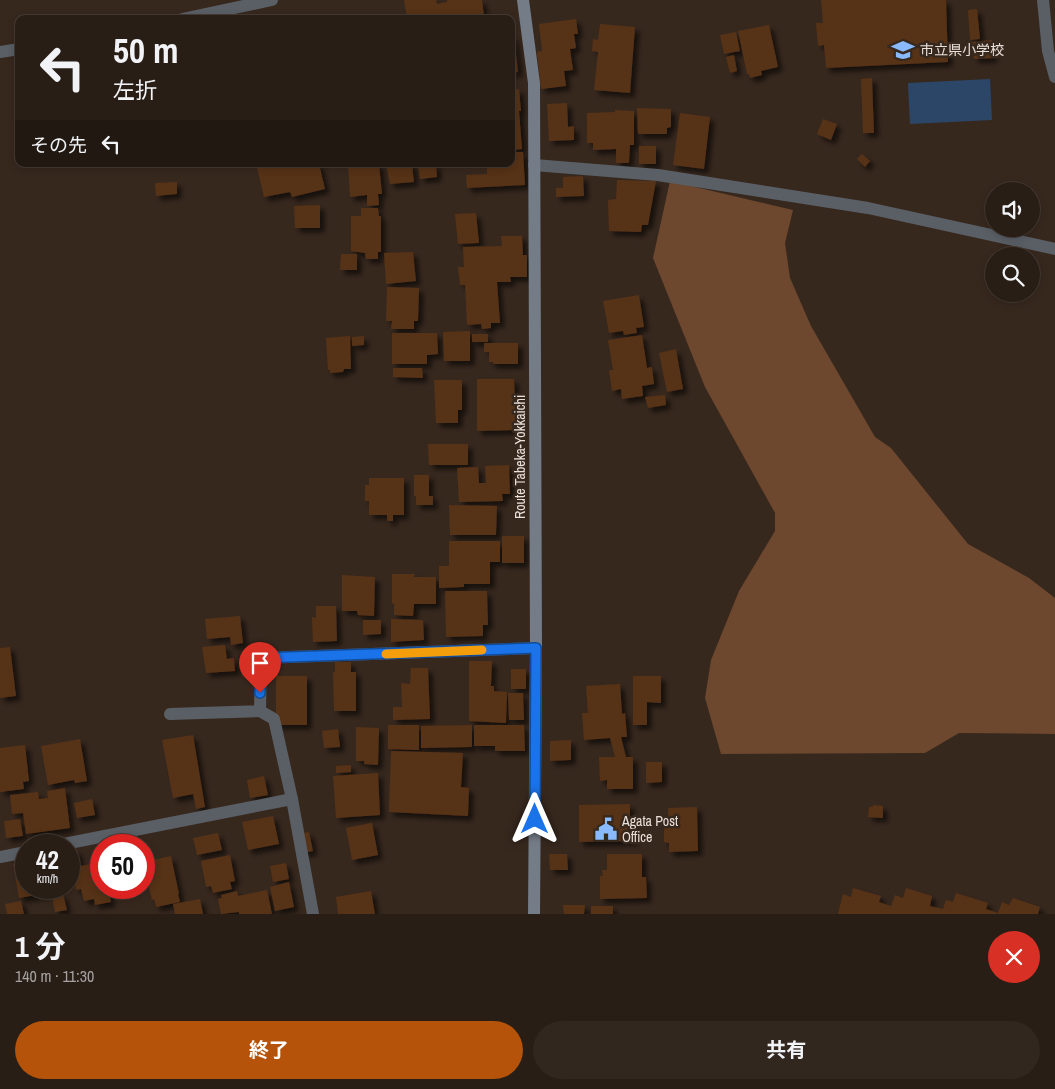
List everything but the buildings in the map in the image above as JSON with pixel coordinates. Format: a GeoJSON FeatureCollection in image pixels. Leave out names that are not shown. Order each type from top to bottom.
{"type":"FeatureCollection","features":[{"type":"Feature","properties":{"kind":"main road","name":"Route Tabeka-Yokkaichi"},"geometry":{"type":"LineString","coordinates":[[523,0],[534,82],[536,648],[534,914]]}},
{"type":"Feature","properties":{"kind":"street"},"geometry":{"type":"LineString","coordinates":[[201,15],[272,0]]}},
{"type":"Feature","properties":{"kind":"street"},"geometry":{"type":"LineString","coordinates":[[1043,0],[1048,51],[1055,77]]}},
{"type":"Feature","properties":{"kind":"street"},"geometry":{"type":"LineString","coordinates":[[0,52],[15,50]]}},
{"type":"Feature","properties":{"kind":"street"},"geometry":{"type":"LineString","coordinates":[[534,165],[658,175],[868,208],[1055,249]]}},
{"type":"Feature","properties":{"kind":"street"},"geometry":{"type":"LineString","coordinates":[[260,710],[261,658],[536,648]]}},
{"type":"Feature","properties":{"kind":"street"},"geometry":{"type":"LineString","coordinates":[[170,714],[260,710],[274,718],[292,799],[313,914]]}},
{"type":"Feature","properties":{"kind":"street"},"geometry":{"type":"LineString","coordinates":[[80,841],[292,799]]}},
{"type":"Feature","properties":{"kind":"street"},"geometry":{"type":"LineString","coordinates":[[0,857],[15,854]]}},
{"type":"Feature","properties":{"kind":"shaded area"},"geometry":{"type":"Polygon","coordinates":[[[670,181],[793,210],[785,243],[790,278],[811,326],[875,437],[891,448],[968,544],[1029,578],[1055,598],[1055,734],[959,733],[925,753],[721,754],[705,698],[711,660],[739,591],[775,531],[775,513],[705,387],[653,258],[670,181]]]}},
{"type":"Feature","properties":{"kind":"water"},"geometry":{"type":"Polygon","coordinates":[[[990,79],[992,120],[910,124],[908,83],[990,79]]]}},
{"type":"Feature","properties":{"kind":"slow traffic"},"geometry":{"type":"LineString","coordinates":[[386,654],[482,650]]}},
{"type":"Feature","properties":{"kind":"place","name":"市立県小学校"},"geometry":{"type":"Point","coordinates":[903,50]}},
{"type":"Feature","properties":{"kind":"place","name":"Agata Post Office"},"geometry":{"type":"Point","coordinates":[606,829]}},
{"type":"Feature","properties":{"kind":"route"},"geometry":{"type":"LineString","coordinates":[[260,693],[261,658],[536,648],[535,819]]}}]}
